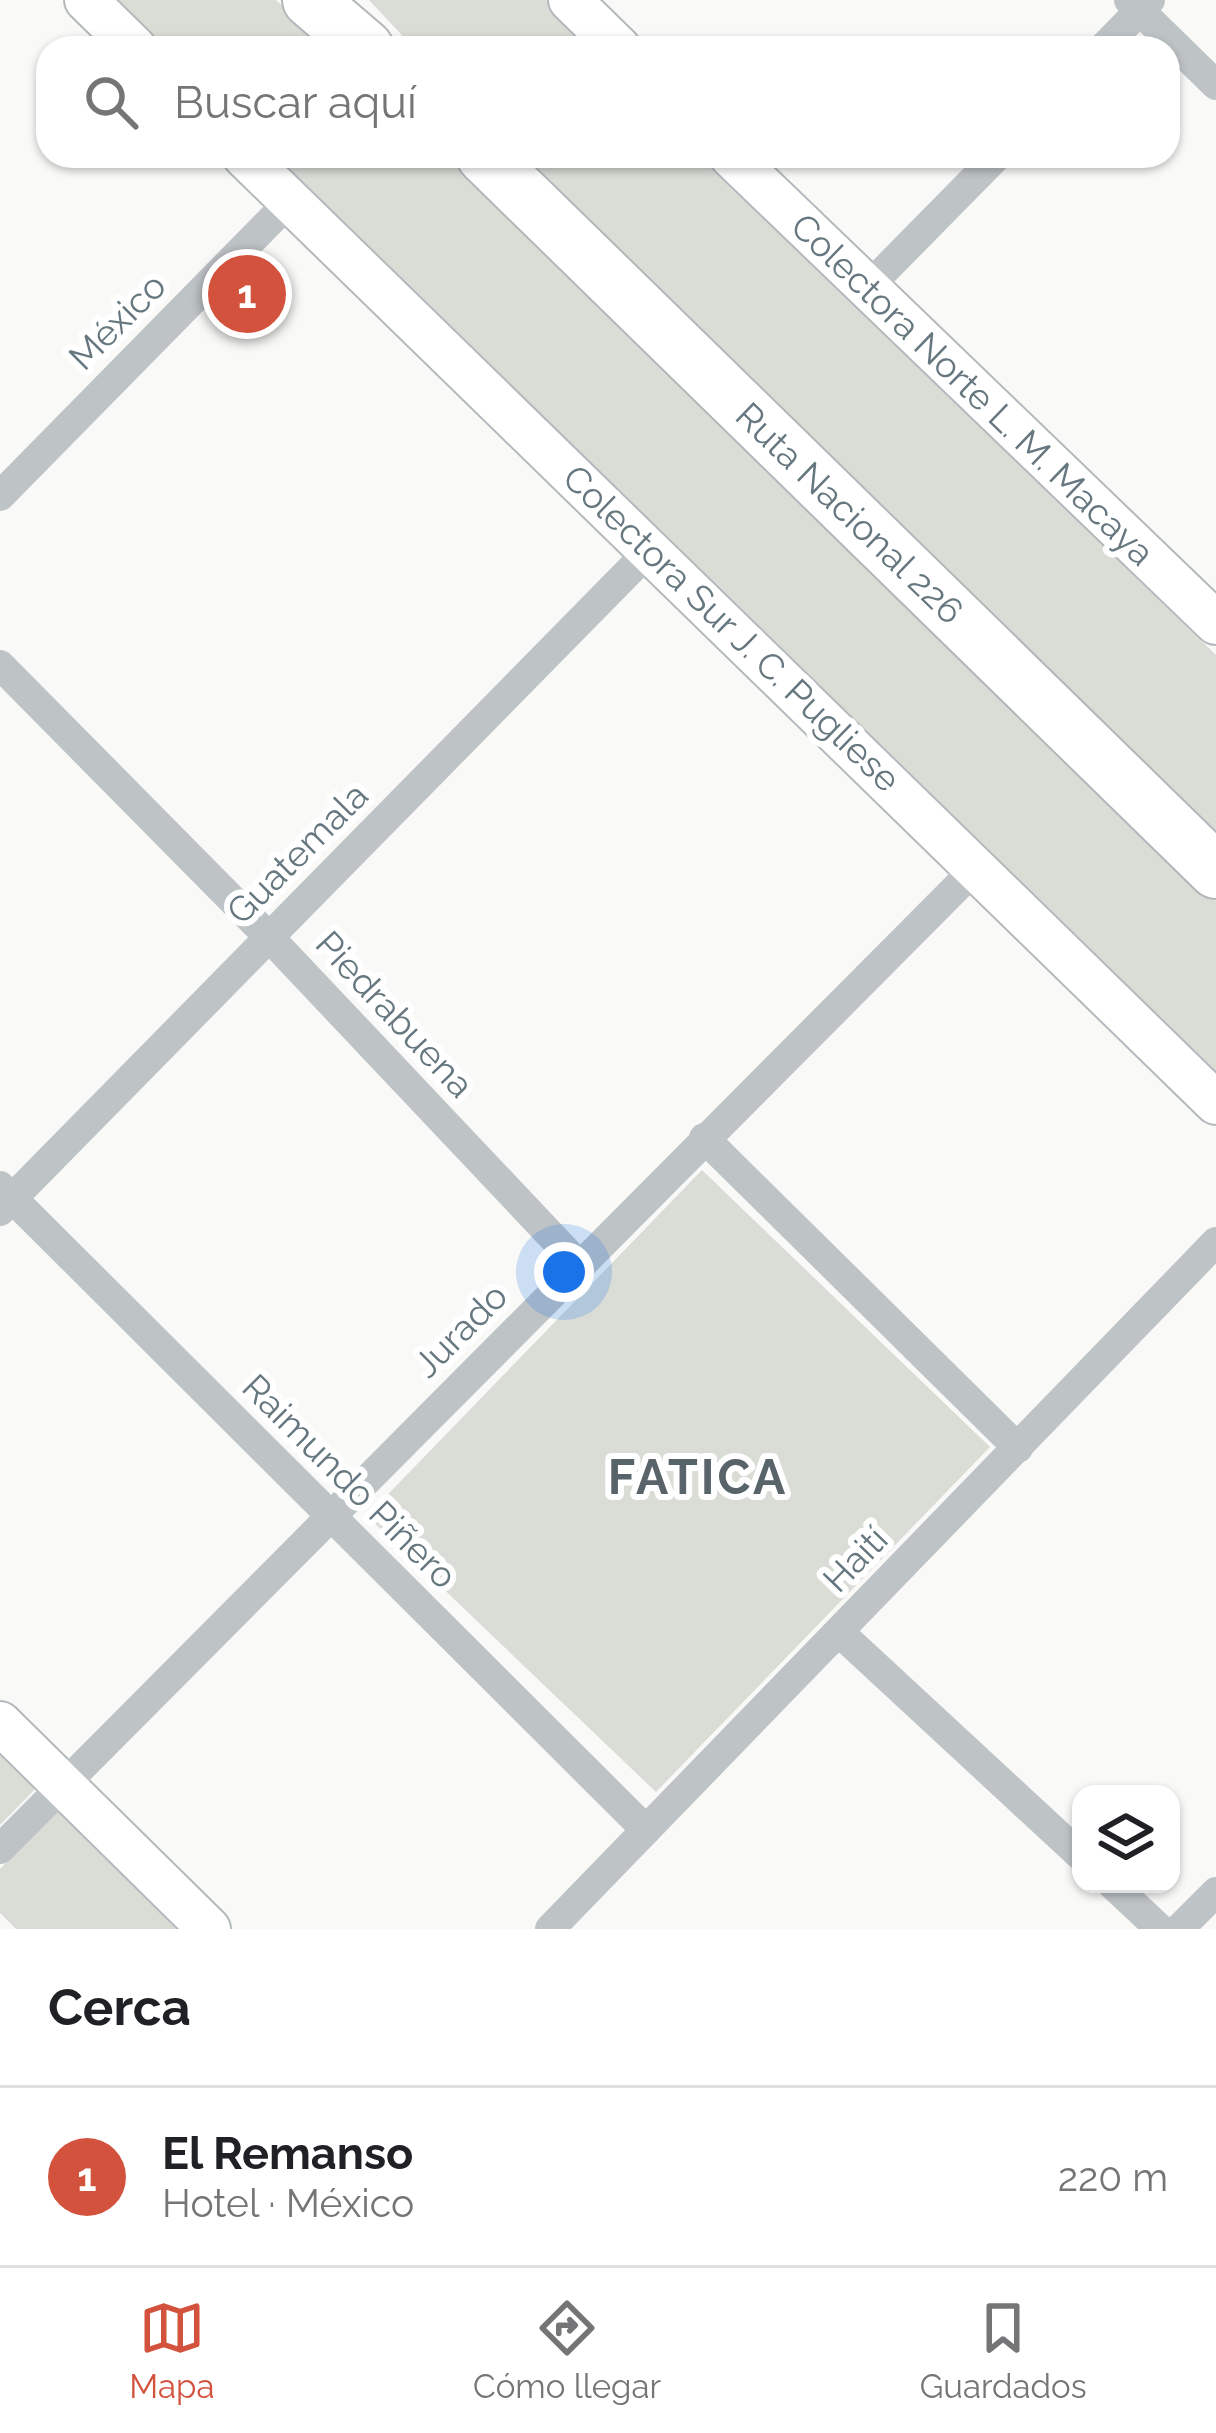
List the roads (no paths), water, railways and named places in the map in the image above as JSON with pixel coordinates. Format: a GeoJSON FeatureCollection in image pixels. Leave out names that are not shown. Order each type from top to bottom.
{"type":"FeatureCollection","features":[{"type":"Feature","properties":{"kind":"highway"},"geometry":{"type":"LineString","coordinates":[[310,0],[352,36]]}},
{"type":"Feature","properties":{"kind":"highway"},"geometry":{"type":"LineString","coordinates":[[337,0],[369,36]]}},
{"type":"Feature","properties":{"kind":"highway","name":"Ruta Nacional 226"},"geometry":{"type":"LineString","coordinates":[[496,168],[1216,871]]}},
{"type":"Feature","properties":{"kind":"main road"},"geometry":{"type":"LineString","coordinates":[[86,0],[123,36]]}},
{"type":"Feature","properties":{"kind":"main road"},"geometry":{"type":"LineString","coordinates":[[570,0],[607,36]]}},
{"type":"Feature","properties":{"kind":"main road","name":"Colectora Sur J. C. Pugliese"},"geometry":{"type":"LineString","coordinates":[[256,168],[1216,1103]]}},
{"type":"Feature","properties":{"kind":"main road","name":"Colectora Norte L. M. Macaya"},"geometry":{"type":"LineString","coordinates":[[742,168],[867,289],[1209,601]]}},
{"type":"Feature","properties":{"kind":"main road"},"geometry":{"type":"LineString","coordinates":[[0,1723],[208,1929]]}},
{"type":"Feature","properties":{"kind":"street"},"geometry":{"type":"LineString","coordinates":[[1113,36],[1140,4],[1170,36]]}},
{"type":"Feature","properties":{"kind":"street"},"geometry":{"type":"LineString","coordinates":[[1180,47],[1216,85]]}},
{"type":"Feature","properties":{"kind":"street"},"geometry":{"type":"LineString","coordinates":[[867,289],[986,168]]}},
{"type":"Feature","properties":{"kind":"street","name":"México"},"geometry":{"type":"LineString","coordinates":[[0,496],[290,201]]}},
{"type":"Feature","properties":{"kind":"street","name":"Guatemala"},"geometry":{"type":"LineString","coordinates":[[4,1199],[651,549]]}},
{"type":"Feature","properties":{"kind":"street","name":"Piedrabuena"},"geometry":{"type":"LineString","coordinates":[[0,665],[269,937],[579,1264]]}},
{"type":"Feature","properties":{"kind":"street","name":"Jurado"},"geometry":{"type":"LineString","coordinates":[[0,1849],[977,868]]}},
{"type":"Feature","properties":{"kind":"street"},"geometry":{"type":"LineString","coordinates":[[704,1138],[1018,1448]]}},
{"type":"Feature","properties":{"kind":"street","name":"Raimundo Piñero"},"geometry":{"type":"LineString","coordinates":[[4,1199],[646,1830]]}},
{"type":"Feature","properties":{"kind":"street","name":"Haití"},"geometry":{"type":"LineString","coordinates":[[550,1929],[1216,1243]]}},
{"type":"Feature","properties":{"kind":"street"},"geometry":{"type":"LineString","coordinates":[[838,1632],[1072,1848]]}},
{"type":"Feature","properties":{"kind":"street"},"geometry":{"type":"LineString","coordinates":[[1179,1929],[1216,1892]]}},
{"type":"Feature","properties":{"kind":"street"},"geometry":{"type":"LineString","coordinates":[[1122,1893],[1160,1929]]}},
{"type":"Feature","properties":{"kind":"place","name":"El Remanso"},"geometry":{"type":"Point","coordinates":[247,294]}},
{"type":"Feature","properties":{"kind":"district","name":"FATICA"},"geometry":{"type":"Point","coordinates":[698,1477]}}]}
